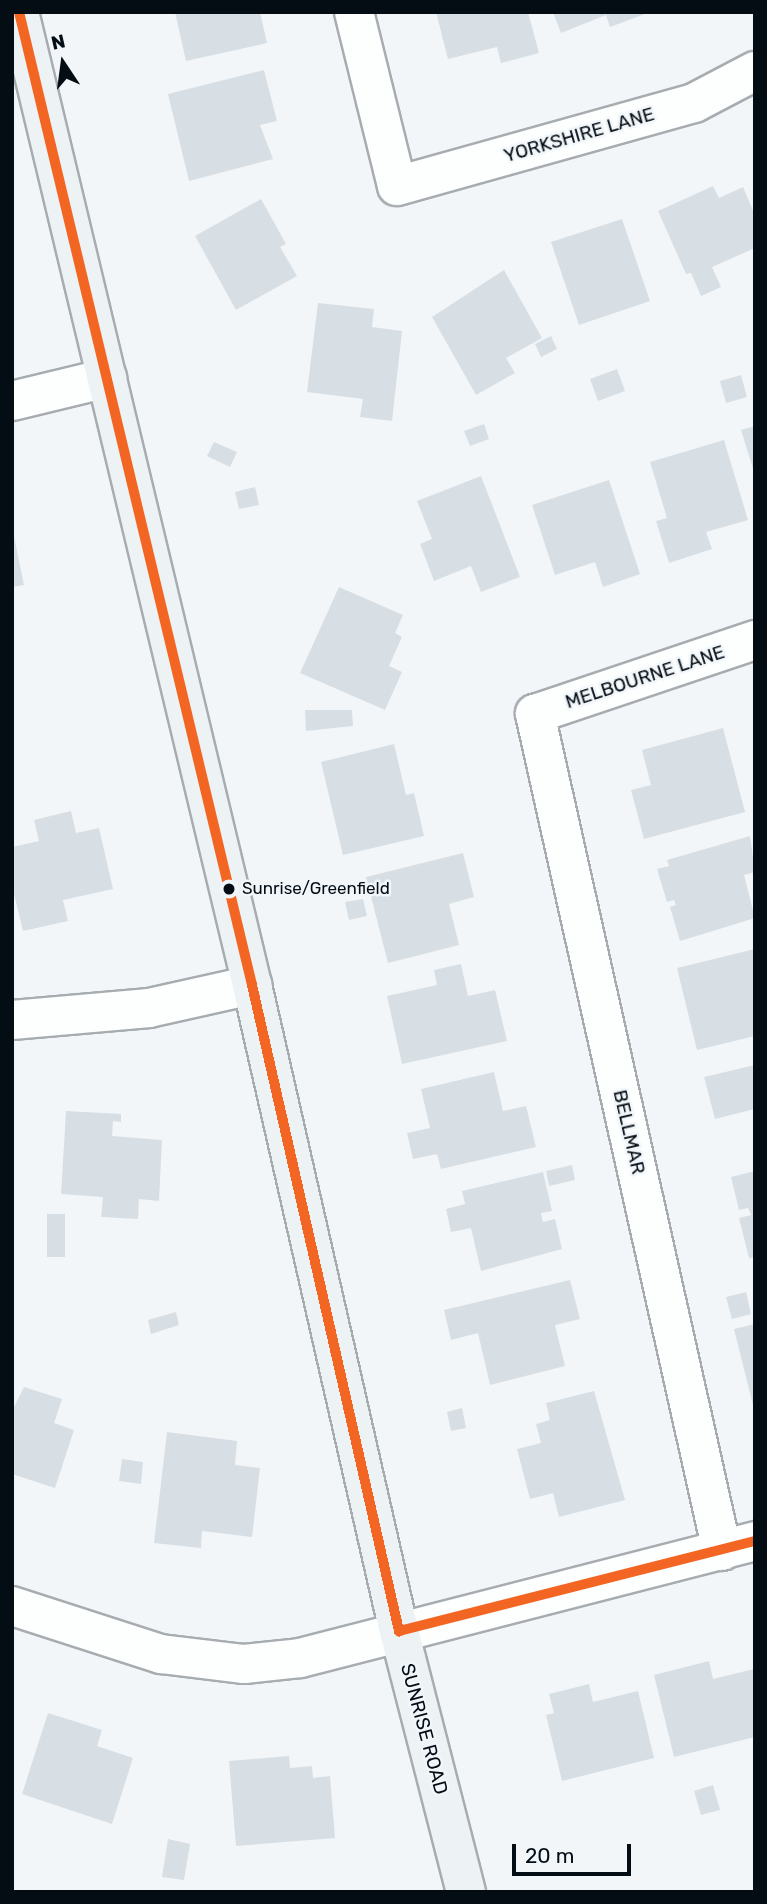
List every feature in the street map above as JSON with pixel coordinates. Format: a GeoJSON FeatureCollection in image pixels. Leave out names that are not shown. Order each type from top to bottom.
{"type":"FeatureCollection","features":[{"type":"Feature","properties":{"kind":"main road","name":"SUNRISE ROAD"},"geometry":{"type":"LineString","coordinates":[[19,12],[252,985],[399,1631],[466,1892]]}},
{"type":"Feature","properties":{"kind":"street","name":"YORKSHIRE LANE"},"geometry":{"type":"LineString","coordinates":[[354,12],[397,186],[694,103],[755,71]]}},
{"type":"Feature","properties":{"kind":"street"},"geometry":{"type":"LineString","coordinates":[[12,401],[107,377]]}},
{"type":"Feature","properties":{"kind":"street","name":"MELBOURNE LANE"},"geometry":{"type":"LineString","coordinates":[[535,714],[755,640]]}},
{"type":"Feature","properties":{"kind":"street","name":"BELLMAR"},"geometry":{"type":"LineString","coordinates":[[535,714],[738,1546]]}},
{"type":"Feature","properties":{"kind":"street"},"geometry":{"type":"LineString","coordinates":[[12,1020],[149,1008],[252,985]]}},
{"type":"Feature","properties":{"kind":"street"},"geometry":{"type":"LineString","coordinates":[[12,1606],[188,1660],[244,1664],[300,1658],[738,1546]]}},
{"type":"Feature","properties":{"kind":"building"},"geometry":{"type":"Polygon","coordinates":[[[175,12],[260,12],[267,43],[186,61],[175,12]]]}},
{"type":"Feature","properties":{"kind":"building"},"geometry":{"type":"Polygon","coordinates":[[[436,12],[528,12],[539,53],[501,63],[497,47],[448,59],[436,12]]]}},
{"type":"Feature","properties":{"kind":"building"},"geometry":{"type":"Polygon","coordinates":[[[553,12],[648,13],[610,27],[606,15],[561,33],[553,12]]]}},
{"type":"Feature","properties":{"kind":"building"},"geometry":{"type":"Polygon","coordinates":[[[264,70],[277,121],[260,125],[273,159],[189,181],[168,94],[264,70]]]}},
{"type":"Feature","properties":{"kind":"building"},"geometry":{"type":"Polygon","coordinates":[[[713,186],[719,198],[743,187],[755,215],[755,248],[712,267],[721,287],[701,296],[691,273],[686,274],[658,211],[713,186]]]}},
{"type":"Feature","properties":{"kind":"building"},"geometry":{"type":"Polygon","coordinates":[[[261,199],[286,244],[280,247],[297,276],[236,310],[195,236],[261,199]]]}},
{"type":"Feature","properties":{"kind":"building"},"geometry":{"type":"Polygon","coordinates":[[[622,219],[650,301],[579,325],[551,242],[622,219]]]}},
{"type":"Feature","properties":{"kind":"building"},"geometry":{"type":"Polygon","coordinates":[[[504,270],[542,338],[506,358],[515,373],[476,395],[432,317],[504,270]]]}},
{"type":"Feature","properties":{"kind":"building"},"geometry":{"type":"Polygon","coordinates":[[[318,303],[374,309],[372,327],[402,331],[392,421],[360,417],[363,399],[307,392],[318,303]]]}},
{"type":"Feature","properties":{"kind":"building"},"geometry":{"type":"Polygon","coordinates":[[[551,336],[557,349],[541,357],[535,344],[551,336]]]}},
{"type":"Feature","properties":{"kind":"building"},"geometry":{"type":"Polygon","coordinates":[[[617,369],[625,391],[598,401],[590,379],[617,369]]]}},
{"type":"Feature","properties":{"kind":"building"},"geometry":{"type":"Polygon","coordinates":[[[741,375],[747,397],[726,403],[720,381],[741,375]]]}},
{"type":"Feature","properties":{"kind":"building"},"geometry":{"type":"Polygon","coordinates":[[[484,424],[489,439],[470,446],[464,431],[484,424]]]}},
{"type":"Feature","properties":{"kind":"building"},"geometry":{"type":"Polygon","coordinates":[[[755,426],[755,472],[754,472],[741,430],[755,426]]]}},
{"type":"Feature","properties":{"kind":"building"},"geometry":{"type":"Polygon","coordinates":[[[724,440],[748,520],[706,532],[712,549],[669,563],[656,521],[667,518],[650,462],[724,440]]]}},
{"type":"Feature","properties":{"kind":"building"},"geometry":{"type":"Polygon","coordinates":[[[214,442],[237,452],[230,467],[207,456],[214,442]]]}},
{"type":"Feature","properties":{"kind":"building"},"geometry":{"type":"Polygon","coordinates":[[[481,476],[520,577],[481,592],[471,566],[434,581],[420,544],[432,539],[417,501],[481,476]]]}},
{"type":"Feature","properties":{"kind":"building"},"geometry":{"type":"Polygon","coordinates":[[[609,480],[640,574],[603,587],[595,562],[555,575],[532,505],[609,480]]]}},
{"type":"Feature","properties":{"kind":"building"},"geometry":{"type":"Polygon","coordinates":[[[255,487],[259,505],[239,509],[235,492],[255,487]]]}},
{"type":"Feature","properties":{"kind":"building"},"geometry":{"type":"Polygon","coordinates":[[[12,526],[24,585],[12,587],[12,526]]]}},
{"type":"Feature","properties":{"kind":"building"},"geometry":{"type":"Polygon","coordinates":[[[339,587],[403,615],[395,633],[402,637],[389,666],[402,672],[385,710],[300,673],[339,587]]]}},
{"type":"Feature","properties":{"kind":"building"},"geometry":{"type":"Polygon","coordinates":[[[305,710],[352,710],[353,726],[306,731],[305,710]]]}},
{"type":"Feature","properties":{"kind":"building"},"geometry":{"type":"Polygon","coordinates":[[[723,728],[745,812],[644,839],[631,790],[651,785],[642,750],[723,728]]]}},
{"type":"Feature","properties":{"kind":"building"},"geometry":{"type":"Polygon","coordinates":[[[394,744],[406,795],[414,793],[424,836],[343,855],[321,762],[394,744]]]}},
{"type":"Feature","properties":{"kind":"building"},"geometry":{"type":"Polygon","coordinates":[[[71,811],[76,833],[99,828],[113,889],[63,900],[68,921],[23,931],[12,886],[12,847],[39,841],[34,820],[71,811]]]}},
{"type":"Feature","properties":{"kind":"building"},"geometry":{"type":"Polygon","coordinates":[[[750,836],[755,872],[744,875],[755,918],[680,941],[670,907],[676,905],[674,900],[667,902],[657,869],[669,866],[667,860],[750,836]]]}},
{"type":"Feature","properties":{"kind":"building"},"geometry":{"type":"Polygon","coordinates":[[[463,853],[474,897],[449,904],[459,945],[388,963],[366,877],[463,853]]]}},
{"type":"Feature","properties":{"kind":"building"},"geometry":{"type":"Polygon","coordinates":[[[363,899],[367,916],[349,920],[345,902],[363,899]]]}},
{"type":"Feature","properties":{"kind":"building"},"geometry":{"type":"Polygon","coordinates":[[[755,949],[755,1036],[697,1050],[677,968],[755,949]]]}},
{"type":"Feature","properties":{"kind":"building"},"geometry":{"type":"Polygon","coordinates":[[[461,964],[468,996],[495,990],[507,1041],[402,1064],[387,996],[437,985],[434,970],[461,964]]]}},
{"type":"Feature","properties":{"kind":"building"},"geometry":{"type":"Polygon","coordinates":[[[755,1065],[755,1109],[715,1119],[704,1077],[755,1065]]]}},
{"type":"Feature","properties":{"kind":"building"},"geometry":{"type":"Polygon","coordinates":[[[494,1072],[503,1111],[526,1106],[536,1147],[441,1169],[437,1154],[413,1159],[407,1133],[430,1128],[421,1089],[494,1072]]]}},
{"type":"Feature","properties":{"kind":"building"},"geometry":{"type":"Polygon","coordinates":[[[66,1111],[121,1114],[121,1122],[113,1121],[112,1136],[162,1140],[159,1201],[139,1199],[138,1219],[101,1217],[103,1197],[61,1194],[66,1111]]]}},
{"type":"Feature","properties":{"kind":"building"},"geometry":{"type":"Polygon","coordinates":[[[572,1165],[575,1180],[549,1186],[546,1171],[572,1165]]]}},
{"type":"Feature","properties":{"kind":"building"},"geometry":{"type":"Polygon","coordinates":[[[755,1171],[755,1257],[749,1258],[739,1218],[751,1215],[748,1208],[739,1210],[731,1177],[755,1171]]]}},
{"type":"Feature","properties":{"kind":"building"},"geometry":{"type":"Polygon","coordinates":[[[543,1172],[552,1211],[541,1213],[543,1222],[555,1219],[562,1249],[481,1271],[471,1228],[451,1232],[446,1209],[465,1204],[462,1191],[543,1172]]]}},
{"type":"Feature","properties":{"kind":"building"},"geometry":{"type":"Polygon","coordinates":[[[47,1214],[65,1214],[65,1257],[47,1257],[47,1214]]]}},
{"type":"Feature","properties":{"kind":"building"},"geometry":{"type":"Polygon","coordinates":[[[570,1280],[580,1319],[555,1325],[565,1366],[490,1385],[478,1333],[451,1340],[444,1310],[570,1280]]]}},
{"type":"Feature","properties":{"kind":"building"},"geometry":{"type":"Polygon","coordinates":[[[746,1292],[751,1314],[732,1319],[726,1297],[746,1292]]]}},
{"type":"Feature","properties":{"kind":"building"},"geometry":{"type":"Polygon","coordinates":[[[176,1312],[179,1325],[151,1334],[148,1320],[176,1312]]]}},
{"type":"Feature","properties":{"kind":"building"},"geometry":{"type":"Polygon","coordinates":[[[755,1324],[755,1409],[754,1409],[734,1329],[755,1324]]]}},
{"type":"Feature","properties":{"kind":"building"},"geometry":{"type":"Polygon","coordinates":[[[24,1387],[62,1399],[54,1423],[74,1430],[55,1488],[12,1474],[12,1411],[24,1387]]]}},
{"type":"Feature","properties":{"kind":"building"},"geometry":{"type":"Polygon","coordinates":[[[594,1391],[625,1500],[559,1517],[553,1493],[530,1499],[517,1449],[541,1443],[536,1424],[550,1420],[546,1403],[594,1391]]]}},
{"type":"Feature","properties":{"kind":"building"},"geometry":{"type":"Polygon","coordinates":[[[462,1408],[466,1428],[451,1431],[447,1412],[462,1408]]]}},
{"type":"Feature","properties":{"kind":"building"},"geometry":{"type":"Polygon","coordinates":[[[167,1432],[237,1441],[235,1465],[260,1468],[252,1537],[202,1531],[201,1548],[154,1543],[167,1432]]]}},
{"type":"Feature","properties":{"kind":"building"},"geometry":{"type":"Polygon","coordinates":[[[122,1459],[143,1462],[141,1484],[119,1481],[122,1459]]]}},
{"type":"Feature","properties":{"kind":"building"},"geometry":{"type":"Polygon","coordinates":[[[709,1661],[713,1679],[754,1669],[755,1737],[674,1757],[654,1675],[709,1661]]]}},
{"type":"Feature","properties":{"kind":"building"},"geometry":{"type":"Polygon","coordinates":[[[589,1684],[593,1702],[638,1691],[654,1758],[562,1781],[546,1715],[554,1713],[549,1694],[589,1684]]]}},
{"type":"Feature","properties":{"kind":"building"},"geometry":{"type":"Polygon","coordinates":[[[48,1713],[102,1730],[97,1746],[133,1758],[112,1824],[22,1794],[48,1713]]]}},
{"type":"Feature","properties":{"kind":"building"},"geometry":{"type":"Polygon","coordinates":[[[289,1756],[290,1768],[312,1766],[313,1778],[330,1776],[335,1838],[236,1846],[229,1761],[289,1756]]]}},
{"type":"Feature","properties":{"kind":"building"},"geometry":{"type":"Polygon","coordinates":[[[713,1785],[720,1810],[701,1815],[694,1791],[713,1785]]]}},
{"type":"Feature","properties":{"kind":"building"},"geometry":{"type":"Polygon","coordinates":[[[168,1839],[190,1844],[184,1880],[162,1877],[168,1839]]]}},
{"type":"Feature","properties":{"kind":"transit line"},"geometry":{"type":"LineString","coordinates":[[19,12],[252,985],[399,1631]]}},
{"type":"Feature","properties":{"kind":"transit line"},"geometry":{"type":"LineString","coordinates":[[399,1631],[755,1541]]}},
{"type":"Feature","properties":{"kind":"place","name":"Sunrise/Greenfield"},"geometry":{"type":"Point","coordinates":[229,889]}}]}
